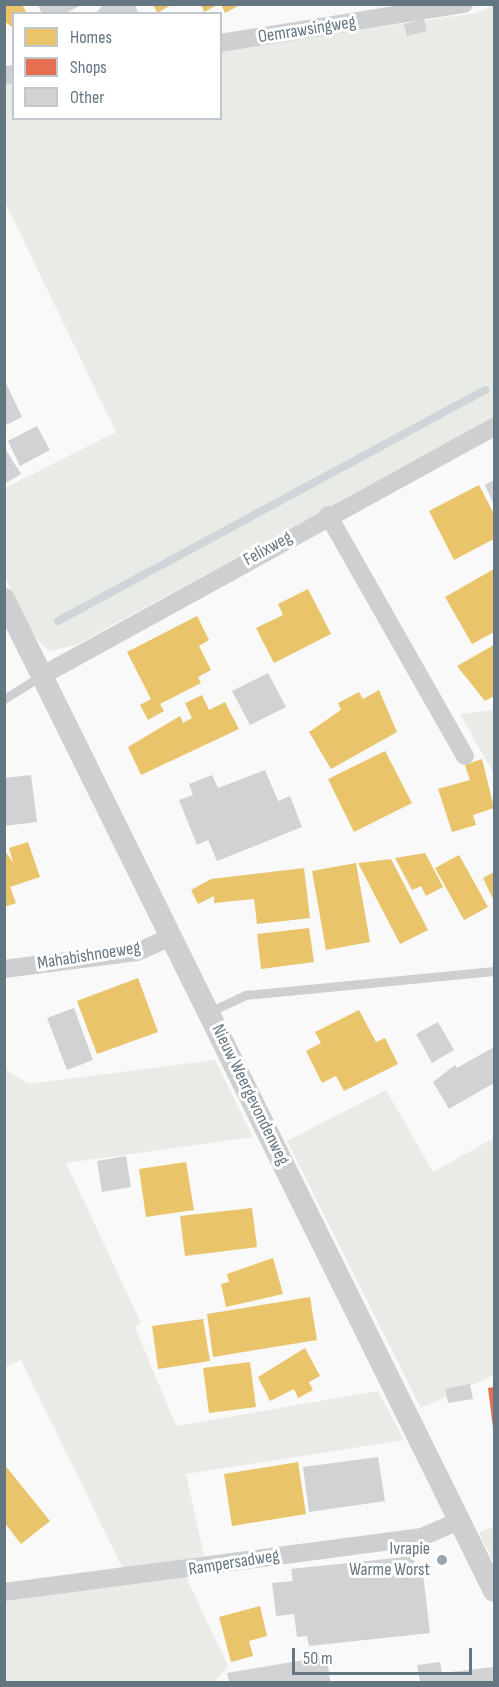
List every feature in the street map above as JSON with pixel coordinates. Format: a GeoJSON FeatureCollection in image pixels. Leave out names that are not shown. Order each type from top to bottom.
{"type":"FeatureCollection","features":[{"type":"Feature","properties":{"kind":"street","name":"Oemrawsingweg"},"geometry":{"type":"LineString","coordinates":[[222,43],[464,4]]}},
{"type":"Feature","properties":{"kind":"street","name":"Felixweg"},"geometry":{"type":"LineString","coordinates":[[43,675],[328,515],[495,427]]}},
{"type":"Feature","properties":{"kind":"street"},"geometry":{"type":"LineString","coordinates":[[328,515],[465,756]]}},
{"type":"Feature","properties":{"kind":"street","name":"Nieuw Weergevondenweg"},"geometry":{"type":"LineString","coordinates":[[4,599],[495,1591]]}},
{"type":"Feature","properties":{"kind":"street","name":"Mahabishnoeweg"},"geometry":{"type":"LineString","coordinates":[[4,969],[137,952],[171,937]]}},
{"type":"Feature","properties":{"kind":"street","name":"Rampersadweg"},"geometry":{"type":"LineString","coordinates":[[4,1592],[422,1537],[459,1521]]}},
{"type":"Feature","properties":{"kind":"lane"},"geometry":{"type":"LineString","coordinates":[[4,699],[43,675]]}},
{"type":"Feature","properties":{"kind":"lane"},"geometry":{"type":"LineString","coordinates":[[209,1012],[245,995],[495,971]]}},
{"type":"Feature","properties":{"kind":"shaded area"},"geometry":{"type":"Polygon","coordinates":[[[494,5],[494,418],[76,645],[49,651],[30,632],[5,577],[5,488],[116,432],[5,202],[5,81],[12,80],[12,120],[222,120],[222,50],[476,13],[494,5]]]}},
{"type":"Feature","properties":{"kind":"shaded area"},"geometry":{"type":"Polygon","coordinates":[[[494,710],[494,774],[460,714],[494,710]]]}},
{"type":"Feature","properties":{"kind":"shaded area"},"geometry":{"type":"Polygon","coordinates":[[[215,1060],[253,1137],[66,1163],[141,1323],[135,1327],[176,1426],[378,1391],[404,1440],[186,1474],[204,1556],[123,1569],[21,1360],[5,1367],[5,1069],[28,1084],[215,1060]]]}},
{"type":"Feature","properties":{"kind":"shaded area"},"geometry":{"type":"Polygon","coordinates":[[[386,1090],[433,1172],[494,1138],[494,1375],[421,1408],[287,1141],[386,1090]]]}},
{"type":"Feature","properties":{"kind":"shaded area"},"geometry":{"type":"Polygon","coordinates":[[[494,1526],[494,1563],[479,1533],[494,1526]]]}},
{"type":"Feature","properties":{"kind":"shaded area"},"geometry":{"type":"Polygon","coordinates":[[[186,1577],[228,1666],[214,1682],[5,1682],[4,1598],[186,1577]]]}},
{"type":"Feature","properties":{"kind":"building: Homes"},"geometry":{"type":"Polygon","coordinates":[[[4,4],[22,4],[26,12],[12,12],[12,27],[4,21],[4,4]]]}},
{"type":"Feature","properties":{"kind":"building: Homes"},"geometry":{"type":"Polygon","coordinates":[[[153,4],[173,4],[159,12],[157,12],[153,4]]]}},
{"type":"Feature","properties":{"kind":"building: Homes"},"geometry":{"type":"Polygon","coordinates":[[[201,4],[219,4],[204,12],[201,4]]]}},
{"type":"Feature","properties":{"kind":"building: Homes"},"geometry":{"type":"Polygon","coordinates":[[[221,4],[242,4],[225,13],[221,4]]]}},
{"type":"Feature","properties":{"kind":"building: Homes"},"geometry":{"type":"Polygon","coordinates":[[[479,485],[494,514],[494,539],[454,560],[429,511],[479,485]]]}},
{"type":"Feature","properties":{"kind":"building: Homes"},"geometry":{"type":"Polygon","coordinates":[[[494,569],[494,632],[472,644],[445,597],[494,569]]]}},
{"type":"Feature","properties":{"kind":"building: Homes"},"geometry":{"type":"Polygon","coordinates":[[[308,589],[331,634],[274,663],[256,628],[283,615],[278,604],[308,589]]]}},
{"type":"Feature","properties":{"kind":"building: Homes"},"geometry":{"type":"Polygon","coordinates":[[[197,616],[209,640],[199,646],[211,670],[198,677],[201,683],[160,704],[164,711],[148,720],[140,705],[151,699],[127,652],[197,616]]]}},
{"type":"Feature","properties":{"kind":"building: Homes"},"geometry":{"type":"Polygon","coordinates":[[[494,645],[494,696],[485,701],[457,666],[494,645]]]}},
{"type":"Feature","properties":{"kind":"building: Homes"},"geometry":{"type":"Polygon","coordinates":[[[379,690],[397,732],[331,769],[309,732],[341,710],[338,703],[359,692],[363,699],[379,690]]]}},
{"type":"Feature","properties":{"kind":"building: Homes"},"geometry":{"type":"Polygon","coordinates":[[[202,695],[209,710],[225,702],[239,729],[141,775],[128,747],[180,716],[183,723],[192,718],[185,703],[202,695]]]}},
{"type":"Feature","properties":{"kind":"building: Homes"},"geometry":{"type":"Polygon","coordinates":[[[385,751],[412,803],[354,832],[328,779],[385,751]]]}},
{"type":"Feature","properties":{"kind":"building: Homes"},"geometry":{"type":"Polygon","coordinates":[[[482,759],[494,808],[473,815],[476,825],[452,832],[438,789],[470,780],[465,765],[482,759]]]}},
{"type":"Feature","properties":{"kind":"building: Homes"},"geometry":{"type":"Polygon","coordinates":[[[28,842],[40,877],[10,887],[16,903],[4,907],[4,850],[13,862],[9,848],[28,842]]]}},
{"type":"Feature","properties":{"kind":"building: Homes"},"geometry":{"type":"Polygon","coordinates":[[[425,853],[443,887],[426,896],[421,886],[412,890],[395,858],[425,853]]]}},
{"type":"Feature","properties":{"kind":"building: Homes"},"geometry":{"type":"Polygon","coordinates":[[[459,855],[488,907],[464,920],[435,868],[459,855]]]}},
{"type":"Feature","properties":{"kind":"building: Homes"},"geometry":{"type":"Polygon","coordinates":[[[391,859],[428,930],[400,944],[358,863],[391,859]]]}},
{"type":"Feature","properties":{"kind":"building: Homes"},"geometry":{"type":"Polygon","coordinates":[[[356,863],[370,942],[326,950],[312,871],[356,863]]]}},
{"type":"Feature","properties":{"kind":"building: Homes"},"geometry":{"type":"Polygon","coordinates":[[[304,868],[310,918],[257,924],[254,899],[214,903],[214,896],[198,904],[191,890],[211,879],[304,868]]]}},
{"type":"Feature","properties":{"kind":"building: Homes"},"geometry":{"type":"Polygon","coordinates":[[[494,872],[494,901],[483,878],[494,872]]]}},
{"type":"Feature","properties":{"kind":"building: Homes"},"geometry":{"type":"Polygon","coordinates":[[[309,928],[314,962],[261,969],[257,934],[309,928]]]}},
{"type":"Feature","properties":{"kind":"building: Homes"},"geometry":{"type":"Polygon","coordinates":[[[138,978],[158,1032],[97,1054],[77,1001],[138,978]]]}},
{"type":"Feature","properties":{"kind":"building: Homes"},"geometry":{"type":"Polygon","coordinates":[[[359,1010],[376,1042],[385,1038],[398,1064],[344,1091],[336,1076],[322,1083],[306,1051],[321,1043],[315,1032],[359,1010]]]}},
{"type":"Feature","properties":{"kind":"building: Homes"},"geometry":{"type":"Polygon","coordinates":[[[186,1162],[194,1210],[146,1217],[139,1169],[186,1162]]]}},
{"type":"Feature","properties":{"kind":"building: Homes"},"geometry":{"type":"Polygon","coordinates":[[[252,1208],[257,1247],[185,1256],[180,1216],[252,1208]]]}},
{"type":"Feature","properties":{"kind":"building: Homes"},"geometry":{"type":"Polygon","coordinates":[[[273,1258],[283,1294],[226,1307],[221,1284],[229,1282],[227,1274],[273,1258]]]}},
{"type":"Feature","properties":{"kind":"building: Homes"},"geometry":{"type":"Polygon","coordinates":[[[310,1297],[317,1340],[213,1357],[207,1314],[310,1297]]]}},
{"type":"Feature","properties":{"kind":"building: Homes"},"geometry":{"type":"Polygon","coordinates":[[[203,1319],[210,1361],[158,1369],[152,1326],[203,1319]]]}},
{"type":"Feature","properties":{"kind":"building: Homes"},"geometry":{"type":"Polygon","coordinates":[[[305,1348],[320,1376],[309,1382],[313,1390],[298,1398],[294,1389],[270,1401],[258,1377],[305,1348]]]}},
{"type":"Feature","properties":{"kind":"building: Homes"},"geometry":{"type":"Polygon","coordinates":[[[250,1362],[256,1407],[209,1413],[203,1368],[250,1362]]]}},
{"type":"Feature","properties":{"kind":"building: Homes"},"geometry":{"type":"Polygon","coordinates":[[[298,1462],[306,1514],[232,1526],[224,1474],[298,1462]]]}},
{"type":"Feature","properties":{"kind":"building: Homes"},"geometry":{"type":"Polygon","coordinates":[[[4,1464],[50,1521],[21,1544],[4,1522],[4,1464]]]}},
{"type":"Feature","properties":{"kind":"building: Homes"},"geometry":{"type":"Polygon","coordinates":[[[260,1606],[267,1636],[249,1641],[253,1656],[231,1662],[219,1617],[260,1606]]]}},
{"type":"Feature","properties":{"kind":"building: Shops"},"geometry":{"type":"Polygon","coordinates":[[[494,1387],[494,1428],[493,1428],[488,1388],[494,1387]]]}},
{"type":"Feature","properties":{"kind":"building: Other"},"geometry":{"type":"Polygon","coordinates":[[[38,4],[83,4],[68,12],[41,12],[38,4]]]}},
{"type":"Feature","properties":{"kind":"building: Other"},"geometry":{"type":"Polygon","coordinates":[[[104,4],[134,4],[138,12],[97,12],[104,4]]]}},
{"type":"Feature","properties":{"kind":"building: Other"},"geometry":{"type":"Polygon","coordinates":[[[424,19],[427,31],[407,36],[404,24],[424,19]]]}},
{"type":"Feature","properties":{"kind":"building: Other"},"geometry":{"type":"Polygon","coordinates":[[[4,379],[22,417],[4,426],[4,379]]]}},
{"type":"Feature","properties":{"kind":"building: Other"},"geometry":{"type":"Polygon","coordinates":[[[37,426],[50,450],[20,466],[8,441],[37,426]]]}},
{"type":"Feature","properties":{"kind":"building: Other"},"geometry":{"type":"Polygon","coordinates":[[[6,450],[21,474],[4,484],[4,451],[6,450]]]}},
{"type":"Feature","properties":{"kind":"building: Other"},"geometry":{"type":"Polygon","coordinates":[[[494,480],[494,505],[485,485],[494,480]]]}},
{"type":"Feature","properties":{"kind":"building: Other"},"geometry":{"type":"Polygon","coordinates":[[[268,673],[286,707],[250,725],[232,691],[268,673]]]}},
{"type":"Feature","properties":{"kind":"building: Other"},"geometry":{"type":"Polygon","coordinates":[[[265,770],[278,801],[290,796],[302,827],[217,861],[208,840],[197,845],[179,800],[193,795],[189,784],[212,775],[218,788],[265,770]]]}},
{"type":"Feature","properties":{"kind":"building: Other"},"geometry":{"type":"Polygon","coordinates":[[[31,775],[37,822],[4,826],[4,778],[31,775]]]}},
{"type":"Feature","properties":{"kind":"building: Other"},"geometry":{"type":"Polygon","coordinates":[[[74,1008],[93,1060],[67,1070],[47,1018],[74,1008]]]}},
{"type":"Feature","properties":{"kind":"building: Other"},"geometry":{"type":"Polygon","coordinates":[[[438,1022],[454,1050],[432,1063],[416,1034],[438,1022]]]}},
{"type":"Feature","properties":{"kind":"building: Other"},"geometry":{"type":"Polygon","coordinates":[[[494,1047],[494,1083],[449,1109],[433,1082],[455,1065],[457,1068],[494,1047]]]}},
{"type":"Feature","properties":{"kind":"building: Other"},"geometry":{"type":"Polygon","coordinates":[[[126,1156],[131,1187],[102,1192],[97,1161],[126,1156]]]}},
{"type":"Feature","properties":{"kind":"building: Other"},"geometry":{"type":"Polygon","coordinates":[[[470,1384],[473,1399],[448,1403],[445,1389],[470,1384]]]}},
{"type":"Feature","properties":{"kind":"building: Other"},"geometry":{"type":"Polygon","coordinates":[[[378,1457],[385,1501],[309,1512],[303,1467],[378,1457]]]}},
{"type":"Feature","properties":{"kind":"building: Other"},"geometry":{"type":"Polygon","coordinates":[[[414,1556],[415,1567],[422,1566],[430,1633],[309,1646],[307,1636],[297,1637],[294,1614],[276,1616],[272,1583],[293,1581],[291,1569],[414,1556]]]}},
{"type":"Feature","properties":{"kind":"building: Other"},"geometry":{"type":"Polygon","coordinates":[[[327,1656],[330,1682],[229,1682],[227,1673],[327,1656]]]}},
{"type":"Feature","properties":{"kind":"building: Other"},"geometry":{"type":"Polygon","coordinates":[[[440,1662],[442,1673],[494,1667],[494,1682],[420,1682],[417,1665],[440,1662]]]}},
{"type":"Feature","properties":{"kind":"waterway"},"geometry":{"type":"LineString","coordinates":[[58,621],[486,390]]}},
{"type":"Feature","properties":{"kind":"place","name":"Ivrapie Warme Worst"},"geometry":{"type":"Point","coordinates":[442,1560]}}]}
